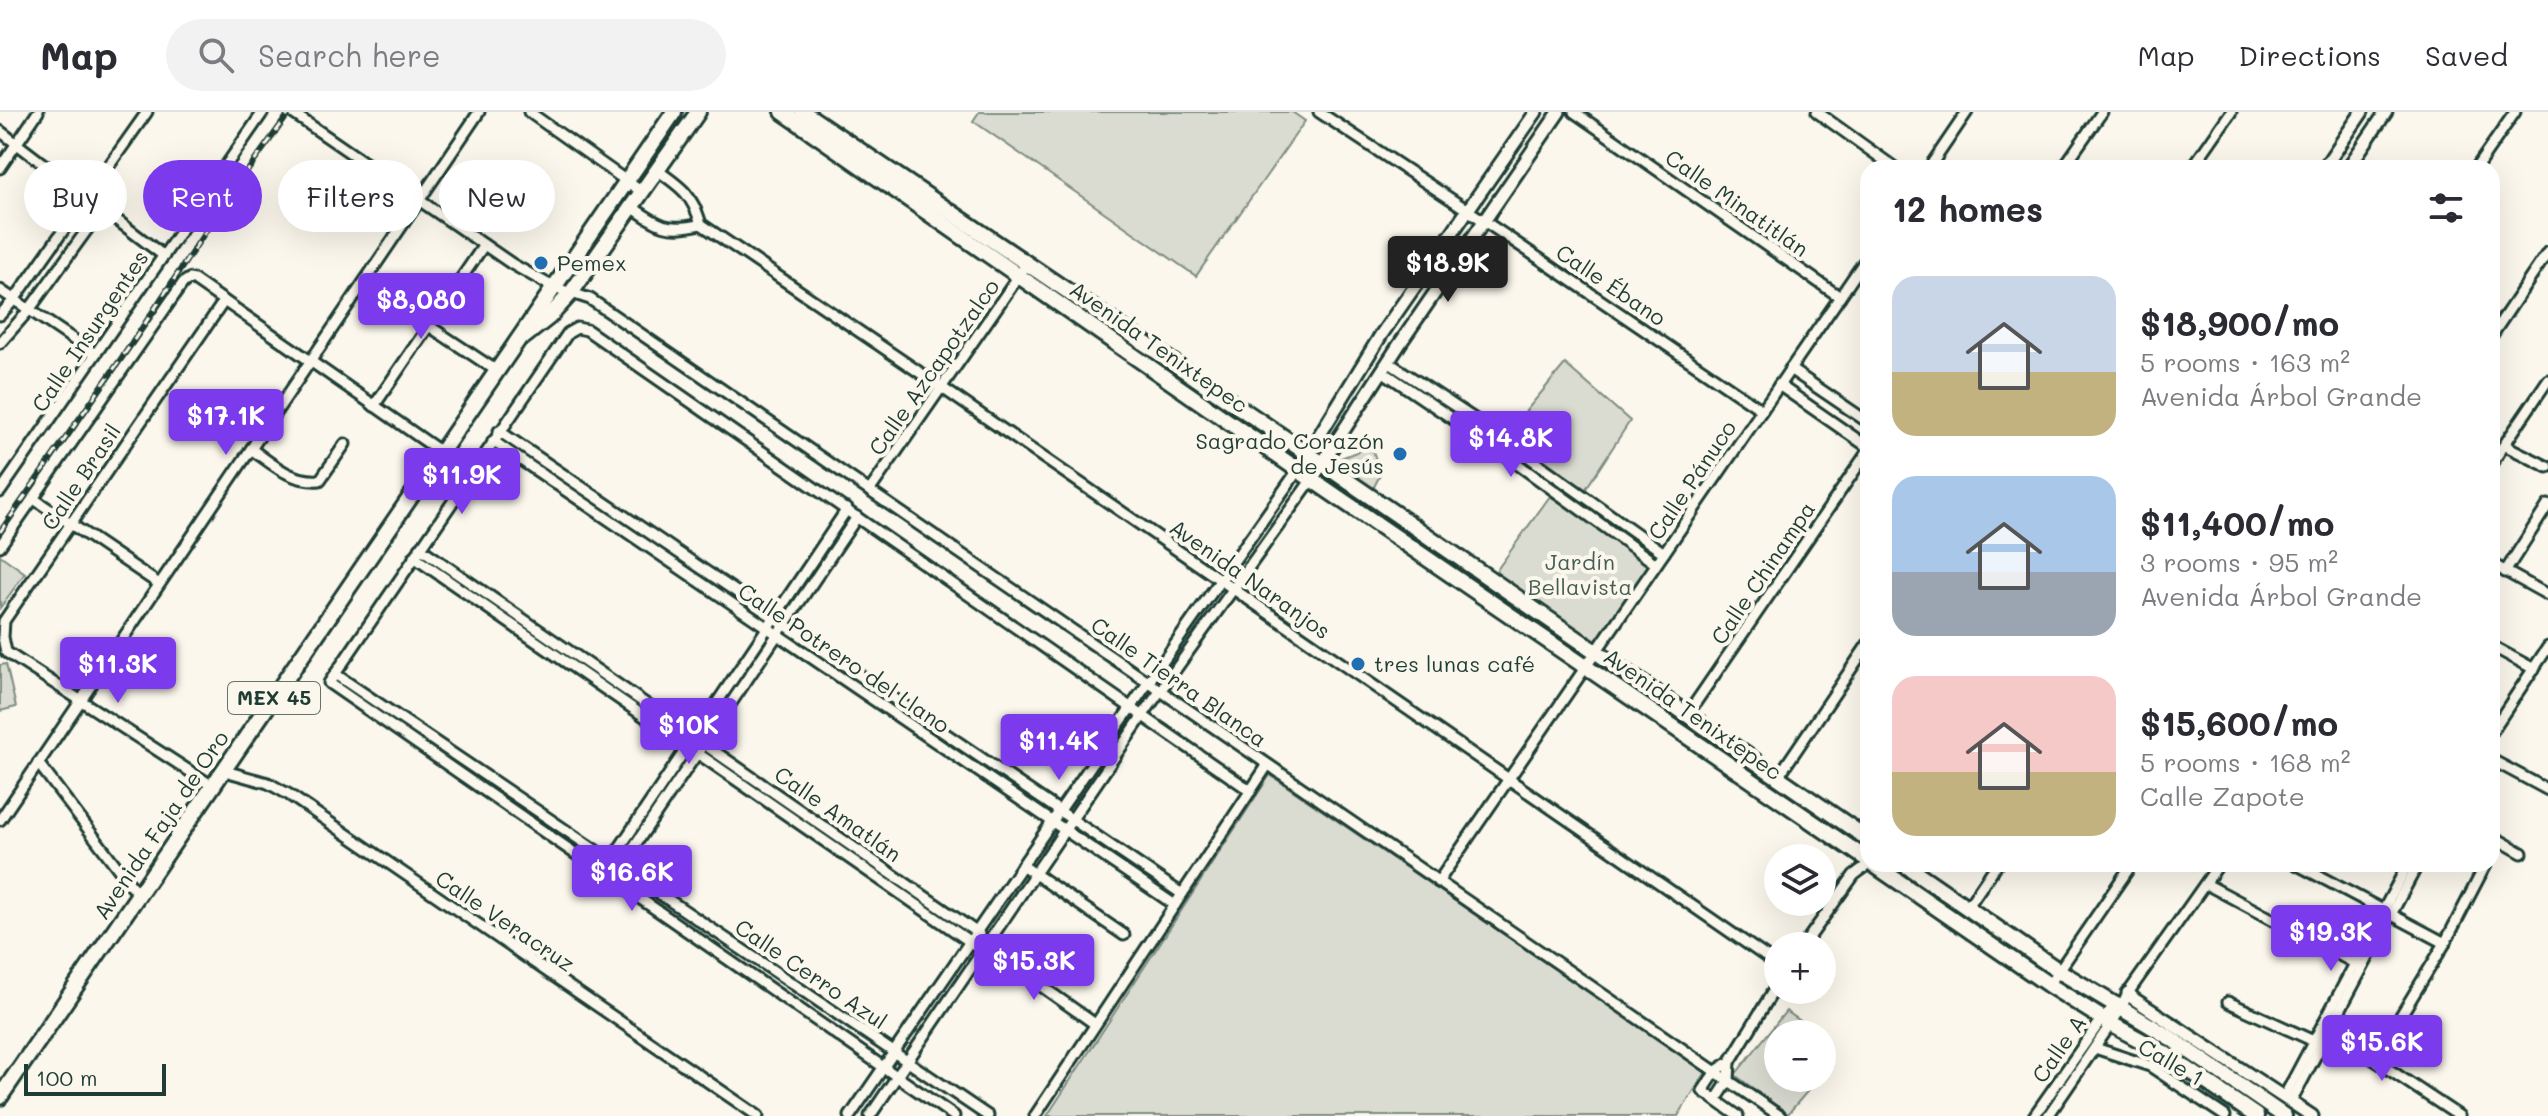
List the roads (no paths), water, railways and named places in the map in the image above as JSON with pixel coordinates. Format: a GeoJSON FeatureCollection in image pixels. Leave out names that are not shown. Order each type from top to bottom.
{"type":"FeatureCollection","features":[{"type":"Feature","properties":{"kind":"main road","name":"MEX 45"},"geometry":{"type":"LineString","coordinates":[[518,339],[674,112]]}},
{"type":"Feature","properties":{"kind":"main road","name":"MEX 45"},"geometry":{"type":"LineString","coordinates":[[518,339],[533,332],[571,293],[698,112]]}},
{"type":"Feature","properties":{"kind":"main road","name":"Avenida Tenixtepec"},"geometry":{"type":"LineString","coordinates":[[783,112],[884,175],[1023,270],[1171,361],[1860,834]]}},
{"type":"Feature","properties":{"kind":"main road","name":"Avenida Tenixtepec"},"geometry":{"type":"LineString","coordinates":[[803,112],[884,175]]}},
{"type":"Feature","properties":{"kind":"main road","name":"Avenida Tenixtepec"},"geometry":{"type":"LineString","coordinates":[[1023,270],[1161,375],[1860,856]]}},
{"type":"Feature","properties":{"kind":"main road","name":"Avenida Faja de Oro"},"geometry":{"type":"LineString","coordinates":[[0,1097],[518,339]]}},
{"type":"Feature","properties":{"kind":"main road"},"geometry":{"type":"LineString","coordinates":[[1161,375],[1171,361]]}},
{"type":"Feature","properties":{"kind":"main road","name":"Avenida Tenixtepec"},"geometry":{"type":"LineString","coordinates":[[1883,872],[2049,985],[2164,1053],[2256,1116]]}},
{"type":"Feature","properties":{"kind":"main road"},"geometry":{"type":"LineString","coordinates":[[1915,872],[2059,971],[2122,1001],[2169,1037],[2286,1105]]}},
{"type":"Feature","properties":{"kind":"main road","name":"Avenida Faja de Oro"},"geometry":{"type":"LineString","coordinates":[[0,1088],[28,1055]]}},
{"type":"Feature","properties":{"kind":"street"},"geometry":{"type":"LineString","coordinates":[[0,168],[38,112]]}},
{"type":"Feature","properties":{"kind":"street"},"geometry":{"type":"LineString","coordinates":[[113,160],[147,112]]}},
{"type":"Feature","properties":{"kind":"street","name":"Calle Insurgentes"},"geometry":{"type":"LineString","coordinates":[[0,492],[3,480],[95,354],[263,112]]}},
{"type":"Feature","properties":{"kind":"street"},"geometry":{"type":"LineString","coordinates":[[423,194],[479,112]]}},
{"type":"Feature","properties":{"kind":"street"},"geometry":{"type":"LineString","coordinates":[[529,112],[642,192]]}},
{"type":"Feature","properties":{"kind":"street","name":"Calle Ébano"},"geometry":{"type":"LineString","coordinates":[[1319,112],[1762,410]]}},
{"type":"Feature","properties":{"kind":"street"},"geometry":{"type":"LineString","coordinates":[[850,1116],[1298,470],[1381,335],[1536,112]]}},
{"type":"Feature","properties":{"kind":"street"},"geometry":{"type":"LineString","coordinates":[[988,941],[1143,715],[1323,464],[1385,366],[1559,112]]}},
{"type":"Feature","properties":{"kind":"street","name":"Calle Minatitlán"},"geometry":{"type":"LineString","coordinates":[[1574,112],[1840,297]]}},
{"type":"Feature","properties":{"kind":"street"},"geometry":{"type":"LineString","coordinates":[[1817,112],[1884,160]]}},
{"type":"Feature","properties":{"kind":"street"},"geometry":{"type":"LineString","coordinates":[[1934,160],[1967,112]]}},
{"type":"Feature","properties":{"kind":"street"},"geometry":{"type":"LineString","coordinates":[[2069,160],[2102,112]]}},
{"type":"Feature","properties":{"kind":"street"},"geometry":{"type":"LineString","coordinates":[[2198,160],[2231,112]]}},
{"type":"Feature","properties":{"kind":"street"},"geometry":{"type":"LineString","coordinates":[[2329,160],[2362,112]]}},
{"type":"Feature","properties":{"kind":"street"},"geometry":{"type":"LineString","coordinates":[[2353,160],[2386,112]]}},
{"type":"Feature","properties":{"kind":"street"},"geometry":{"type":"LineString","coordinates":[[2482,160],[2515,112]]}},
{"type":"Feature","properties":{"kind":"street","name":"Calle Tierra Blanca"},"geometry":{"type":"LineString","coordinates":[[295,113],[362,160]]}},
{"type":"Feature","properties":{"kind":"street"},"geometry":{"type":"LineString","coordinates":[[0,131],[37,160]]}},
{"type":"Feature","properties":{"kind":"street","name":"Avenida Naranjos"},"geometry":{"type":"LineString","coordinates":[[657,170],[691,198],[701,224],[1764,955]]}},
{"type":"Feature","properties":{"kind":"street","name":"Calle Tierra Blanca"},"geometry":{"type":"LineString","coordinates":[[423,203],[553,287],[590,299],[1780,1116]]}},
{"type":"Feature","properties":{"kind":"street"},"geometry":{"type":"LineString","coordinates":[[632,207],[666,228],[701,224]]}},
{"type":"Feature","properties":{"kind":"street"},"geometry":{"type":"LineString","coordinates":[[127,228],[164,256]]}},
{"type":"Feature","properties":{"kind":"street"},"geometry":{"type":"LineString","coordinates":[[0,315],[62,232]]}},
{"type":"Feature","properties":{"kind":"street"},"geometry":{"type":"LineString","coordinates":[[0,343],[29,310],[85,232]]}},
{"type":"Feature","properties":{"kind":"street"},"geometry":{"type":"LineString","coordinates":[[0,820],[398,232]]}},
{"type":"Feature","properties":{"kind":"street"},"geometry":{"type":"LineString","coordinates":[[374,406],[484,245]]}},
{"type":"Feature","properties":{"kind":"street"},"geometry":{"type":"LineString","coordinates":[[2500,323],[2548,252]]}},
{"type":"Feature","properties":{"kind":"street","name":"Calle Pánuco"},"geometry":{"type":"LineString","coordinates":[[1438,882],[1860,268]]}},
{"type":"Feature","properties":{"kind":"street","name":"Calle Azcapotzalco"},"geometry":{"type":"LineString","coordinates":[[870,490],[1023,270]]}},
{"type":"Feature","properties":{"kind":"street"},"geometry":{"type":"LineString","coordinates":[[0,546],[183,283],[189,279],[441,452]]}},
{"type":"Feature","properties":{"kind":"street"},"geometry":{"type":"LineString","coordinates":[[364,283],[497,371]]}},
{"type":"Feature","properties":{"kind":"street"},"geometry":{"type":"LineString","coordinates":[[0,290],[95,354]]}},
{"type":"Feature","properties":{"kind":"street","name":"Calle Brasil"},"geometry":{"type":"LineString","coordinates":[[3,652],[4,621],[224,301]]}},
{"type":"Feature","properties":{"kind":"street"},"geometry":{"type":"LineString","coordinates":[[335,674],[499,431],[568,333],[577,328],[587,330],[1251,791]]}},
{"type":"Feature","properties":{"kind":"street"},"geometry":{"type":"LineString","coordinates":[[1385,366],[1485,426],[1664,553]]}},
{"type":"Feature","properties":{"kind":"street"},"geometry":{"type":"LineString","coordinates":[[1385,366],[1656,564]]}},
{"type":"Feature","properties":{"kind":"street"},"geometry":{"type":"LineString","coordinates":[[1790,369],[1860,417]]}},
{"type":"Feature","properties":{"kind":"street"},"geometry":{"type":"LineString","coordinates":[[2500,451],[2548,380]]}},
{"type":"Feature","properties":{"kind":"street"},"geometry":{"type":"LineString","coordinates":[[1779,385],[1860,443]]}},
{"type":"Feature","properties":{"kind":"street","name":"Calle Potrero del Llano"},"geometry":{"type":"LineString","coordinates":[[499,431],[1182,894]]}},
{"type":"Feature","properties":{"kind":"street","name":"Calle Potrero del Llano"},"geometry":{"type":"LineString","coordinates":[[493,441],[1175,905]]}},
{"type":"Feature","properties":{"kind":"street"},"geometry":{"type":"LineString","coordinates":[[251,449],[295,479],[307,481],[320,480],[345,444]]}},
{"type":"Feature","properties":{"kind":"street"},"geometry":{"type":"LineString","coordinates":[[2504,445],[2548,467]]}},
{"type":"Feature","properties":{"kind":"street","name":"Calle Chinampa"},"geometry":{"type":"LineString","coordinates":[[1687,715],[1860,461]]}},
{"type":"Feature","properties":{"kind":"street"},"geometry":{"type":"LineString","coordinates":[[34,499],[159,584]]}},
{"type":"Feature","properties":{"kind":"street"},"geometry":{"type":"LineString","coordinates":[[2505,572],[2548,505]]}},
{"type":"Feature","properties":{"kind":"street"},"geometry":{"type":"LineString","coordinates":[[603,872],[847,509]]}},
{"type":"Feature","properties":{"kind":"street"},"geometry":{"type":"LineString","coordinates":[[612,879],[857,517]]}},
{"type":"Feature","properties":{"kind":"street","name":"Calle Amatlán"},"geometry":{"type":"LineString","coordinates":[[417,552],[702,748],[970,942],[1095,1024]]}},
{"type":"Feature","properties":{"kind":"street"},"geometry":{"type":"LineString","coordinates":[[2500,569],[2548,595]]}},
{"type":"Feature","properties":{"kind":"street"},"geometry":{"type":"LineString","coordinates":[[2500,719],[2548,647]]}},
{"type":"Feature","properties":{"kind":"street"},"geometry":{"type":"LineString","coordinates":[[2500,650],[2534,669]]}},
{"type":"Feature","properties":{"kind":"street"},"geometry":{"type":"LineString","coordinates":[[3,652],[214,787]]}},
{"type":"Feature","properties":{"kind":"street"},"geometry":{"type":"LineString","coordinates":[[1778,777],[1860,656]]}},
{"type":"Feature","properties":{"kind":"street","name":"Calle Cerro Azul"},"geometry":{"type":"LineString","coordinates":[[951,1114],[329,683],[335,674],[988,1116]]}},
{"type":"Feature","properties":{"kind":"street","name":"Calle Amatlán"},"geometry":{"type":"LineString","coordinates":[[702,748],[977,932],[988,941],[987,951]]}},
{"type":"Feature","properties":{"kind":"street"},"geometry":{"type":"LineString","coordinates":[[38,763],[139,896]]}},
{"type":"Feature","properties":{"kind":"street"},"geometry":{"type":"LineString","coordinates":[[2500,764],[2548,790]]}},
{"type":"Feature","properties":{"kind":"street"},"geometry":{"type":"LineString","coordinates":[[1035,1116],[1267,766]]}},
{"type":"Feature","properties":{"kind":"street"},"geometry":{"type":"LineString","coordinates":[[468,778],[475,768]]}},
{"type":"Feature","properties":{"kind":"street","name":"Calle Veracruz"},"geometry":{"type":"LineString","coordinates":[[225,771],[268,783],[288,794],[758,1116]]}},
{"type":"Feature","properties":{"kind":"street"},"geometry":{"type":"LineString","coordinates":[[2500,841],[2522,853]]}},
{"type":"Feature","properties":{"kind":"street"},"geometry":{"type":"LineString","coordinates":[[1118,866],[1125,855]]}},
{"type":"Feature","properties":{"kind":"street"},"geometry":{"type":"LineString","coordinates":[[1022,865],[1124,935]]}},
{"type":"Feature","properties":{"kind":"street"},"geometry":{"type":"LineString","coordinates":[[1813,932],[1860,869]]}},
{"type":"Feature","properties":{"kind":"street"},"geometry":{"type":"LineString","coordinates":[[1967,908],[1992,872]]}},
{"type":"Feature","properties":{"kind":"street"},"geometry":{"type":"LineString","coordinates":[[2049,985],[2127,872]]}},
{"type":"Feature","properties":{"kind":"street","name":"Calle A"},"geometry":{"type":"LineString","coordinates":[[2034,1116],[2107,1022],[2214,872]]}},
{"type":"Feature","properties":{"kind":"street"},"geometry":{"type":"LineString","coordinates":[[2311,872],[2445,943]]}},
{"type":"Feature","properties":{"kind":"street"},"geometry":{"type":"LineString","coordinates":[[2387,913],[2405,872]]}},
{"type":"Feature","properties":{"kind":"street"},"geometry":{"type":"LineString","coordinates":[[2312,1116],[2286,1105],[2387,913],[2413,872]]}},
{"type":"Feature","properties":{"kind":"street"},"geometry":{"type":"LineString","coordinates":[[2375,1058],[2445,943],[2482,872]]}},
{"type":"Feature","properties":{"kind":"street"},"geometry":{"type":"LineString","coordinates":[[2206,884],[2359,965]]}},
{"type":"Feature","properties":{"kind":"street"},"geometry":{"type":"LineString","coordinates":[[870,1116],[987,951]]}},
{"type":"Feature","properties":{"kind":"street"},"geometry":{"type":"LineString","coordinates":[[745,971],[754,957]]}},
{"type":"Feature","properties":{"kind":"street"},"geometry":{"type":"LineString","coordinates":[[2228,1002],[2318,1042]]}},
{"type":"Feature","properties":{"kind":"street"},"geometry":{"type":"LineString","coordinates":[[1738,1116],[1703,1091],[1716,1071],[1730,1062],[1765,1004]]}},
{"type":"Feature","properties":{"kind":"street","name":"Calle A"},"geometry":{"type":"LineString","coordinates":[[2048,1116],[2095,1048],[2107,1022]]}},
{"type":"Feature","properties":{"kind":"street"},"geometry":{"type":"LineString","coordinates":[[2326,1027],[2459,1116]]}},
{"type":"Feature","properties":{"kind":"street","name":"Calle 1"},"geometry":{"type":"LineString","coordinates":[[2095,1048],[2150,1066],[2225,1116]]}},
{"type":"Feature","properties":{"kind":"street"},"geometry":{"type":"LineString","coordinates":[[1716,1100],[1729,1080],[1730,1062]]}},
{"type":"Feature","properties":{"kind":"street"},"geometry":{"type":"LineString","coordinates":[[928,1098],[939,1083]]}},
{"type":"Feature","properties":{"kind":"street"},"geometry":{"type":"LineString","coordinates":[[951,1114],[958,1096]]}},
{"type":"Feature","properties":{"kind":"railway"},"geometry":{"type":"LineString","coordinates":[[0,532],[290,112]]}},
{"type":"Feature","properties":{"kind":"place","name":"Pemex"},"geometry":{"type":"Point","coordinates":[541,263]}},
{"type":"Feature","properties":{"kind":"place","name":"Sagrado Corazón de Jesús"},"geometry":{"type":"Point","coordinates":[1400,454]}},
{"type":"Feature","properties":{"kind":"place","name":"tres lunas café"},"geometry":{"type":"Point","coordinates":[1358,664]}},
{"type":"Feature","properties":{"kind":"park label","name":"Jardín Bellavista"},"geometry":{"type":"Point","coordinates":[1580,574]}}]}
